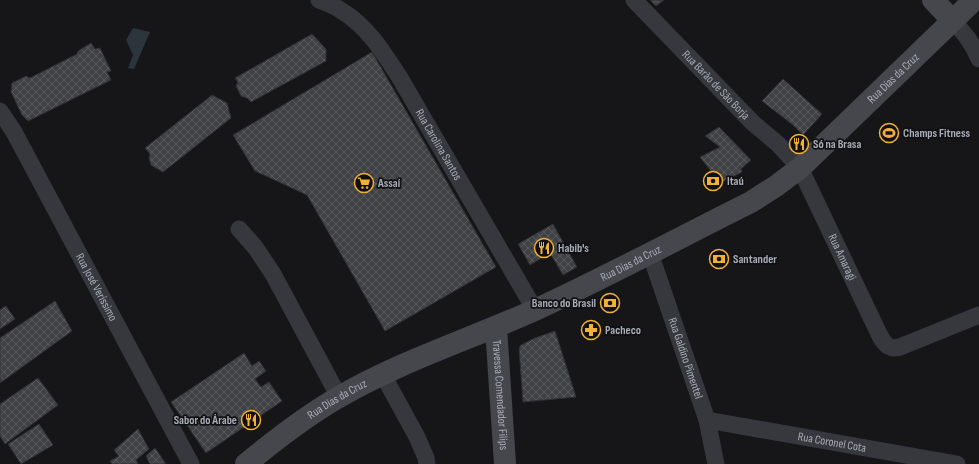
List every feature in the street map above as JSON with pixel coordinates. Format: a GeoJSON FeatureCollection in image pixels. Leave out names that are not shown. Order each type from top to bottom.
{"type":"FeatureCollection","features":[{"type":"Feature","properties":{"kind":"street","name":"Rua Carolina Santos"},"geometry":{"type":"LineString","coordinates":[[319,0],[341,10],[362,26],[380,48],[400,78],[535,310]]}},
{"type":"Feature","properties":{"kind":"street","name":"Rua Barão de São Borja"},"geometry":{"type":"LineString","coordinates":[[634,0],[753,123],[778,144],[800,168]]}},
{"type":"Feature","properties":{"kind":"street"},"geometry":{"type":"LineString","coordinates":[[933,0],[966,35],[973,44],[979,59]]}},
{"type":"Feature","properties":{"kind":"street","name":"Rua Dias da Cruz"},"geometry":{"type":"LineString","coordinates":[[246,464],[313,414],[339,397],[383,374],[535,310],[751,202],[800,168],[974,0]]}},
{"type":"Feature","properties":{"kind":"street","name":"Rua José Veríssimo"},"geometry":{"type":"LineString","coordinates":[[0,111],[14,132],[191,464]]}},
{"type":"Feature","properties":{"kind":"street","name":"Rua Amaragi"},"geometry":{"type":"LineString","coordinates":[[800,168],[886,346],[894,348],[900,347],[979,315]]}},
{"type":"Feature","properties":{"kind":"street"},"geometry":{"type":"LineString","coordinates":[[239,229],[255,247],[273,274],[339,397]]}},
{"type":"Feature","properties":{"kind":"street","name":"Rua Galdino Pimentel"},"geometry":{"type":"LineString","coordinates":[[650,253],[707,420],[716,464]]}},
{"type":"Feature","properties":{"kind":"street","name":"Travessa Comendador Filips"},"geometry":{"type":"LineString","coordinates":[[496,326],[504,464]]}},
{"type":"Feature","properties":{"kind":"street"},"geometry":{"type":"LineString","coordinates":[[383,374],[417,437],[427,464]]}},
{"type":"Feature","properties":{"kind":"street","name":"Rua Coronel Cota"},"geometry":{"type":"LineString","coordinates":[[707,420],[957,464]]}},
{"type":"Feature","properties":{"kind":"shaded area"},"geometry":{"type":"Polygon","coordinates":[[[133,28],[150,32],[134,69],[128,68],[133,55],[126,40],[133,28]]]}},
{"type":"Feature","properties":{"kind":"building"},"geometry":{"type":"Polygon","coordinates":[[[650,0],[664,0],[656,6],[650,0]]]}},
{"type":"Feature","properties":{"kind":"building"},"geometry":{"type":"Polygon","coordinates":[[[312,34],[326,49],[326,61],[251,102],[247,98],[241,96],[236,86],[238,82],[235,78],[312,34]]]}},
{"type":"Feature","properties":{"kind":"building"},"geometry":{"type":"Polygon","coordinates":[[[91,43],[95,49],[100,48],[111,71],[107,72],[111,80],[28,121],[22,115],[11,92],[12,83],[26,76],[30,78],[77,54],[78,51],[91,43]]]}},
{"type":"Feature","properties":{"kind":"building","name":"Assaí"},"geometry":{"type":"Polygon","coordinates":[[[372,52],[496,267],[385,331],[307,195],[255,171],[233,135],[372,52]]]}},
{"type":"Feature","properties":{"kind":"building"},"geometry":{"type":"Polygon","coordinates":[[[783,79],[822,114],[803,135],[793,125],[762,101],[783,79]]]}},
{"type":"Feature","properties":{"kind":"building"},"geometry":{"type":"Polygon","coordinates":[[[212,95],[227,103],[231,118],[163,172],[151,165],[149,158],[150,154],[145,148],[212,95]]]}},
{"type":"Feature","properties":{"kind":"building"},"geometry":{"type":"Polygon","coordinates":[[[719,127],[751,160],[741,169],[742,172],[720,183],[700,157],[720,147],[705,136],[719,127]]]}},
{"type":"Feature","properties":{"kind":"building","name":"Habib's"},"geometry":{"type":"Polygon","coordinates":[[[553,224],[577,267],[563,275],[550,253],[530,265],[518,244],[553,224]]]}},
{"type":"Feature","properties":{"kind":"building"},"geometry":{"type":"Polygon","coordinates":[[[55,301],[72,331],[0,383],[0,338],[55,301]]]}},
{"type":"Feature","properties":{"kind":"building"},"geometry":{"type":"Polygon","coordinates":[[[6,306],[15,319],[0,329],[0,310],[6,306]]]}},
{"type":"Feature","properties":{"kind":"building"},"geometry":{"type":"Polygon","coordinates":[[[555,331],[576,397],[523,402],[519,348],[521,345],[535,338],[555,331]]]}},
{"type":"Feature","properties":{"kind":"building"},"geometry":{"type":"Polygon","coordinates":[[[244,353],[252,366],[259,361],[266,371],[255,379],[261,387],[269,382],[282,401],[206,453],[171,402],[244,353]]]}},
{"type":"Feature","properties":{"kind":"building"},"geometry":{"type":"Polygon","coordinates":[[[38,378],[58,405],[5,444],[0,436],[0,404],[38,378]]]}},
{"type":"Feature","properties":{"kind":"building"},"geometry":{"type":"Polygon","coordinates":[[[39,424],[53,445],[21,464],[8,444],[39,424]]]}},
{"type":"Feature","properties":{"kind":"building"},"geometry":{"type":"Polygon","coordinates":[[[138,429],[149,449],[136,460],[138,464],[112,464],[110,461],[119,456],[114,450],[138,429]]]}},
{"type":"Feature","properties":{"kind":"building"},"geometry":{"type":"Polygon","coordinates":[[[155,448],[166,464],[150,464],[146,456],[155,448]]]}},
{"type":"Feature","properties":{"kind":"place","name":"Champs Fitness"},"geometry":{"type":"Point","coordinates":[889,133]}},
{"type":"Feature","properties":{"kind":"place","name":"Só na Brasa"},"geometry":{"type":"Point","coordinates":[799,144]}},
{"type":"Feature","properties":{"kind":"place","name":"Itaú"},"geometry":{"type":"Point","coordinates":[713,181]}},
{"type":"Feature","properties":{"kind":"place","name":"Assaí"},"geometry":{"type":"Point","coordinates":[364,183]}},
{"type":"Feature","properties":{"kind":"place","name":"Habib's"},"geometry":{"type":"Point","coordinates":[544,248]}},
{"type":"Feature","properties":{"kind":"place","name":"Santander"},"geometry":{"type":"Point","coordinates":[719,259]}},
{"type":"Feature","properties":{"kind":"place","name":"Banco do Brasil"},"geometry":{"type":"Point","coordinates":[610,303]}},
{"type":"Feature","properties":{"kind":"place","name":"Pacheco"},"geometry":{"type":"Point","coordinates":[591,330]}},
{"type":"Feature","properties":{"kind":"place","name":"Sabor do Árabe"},"geometry":{"type":"Point","coordinates":[251,420]}}]}
